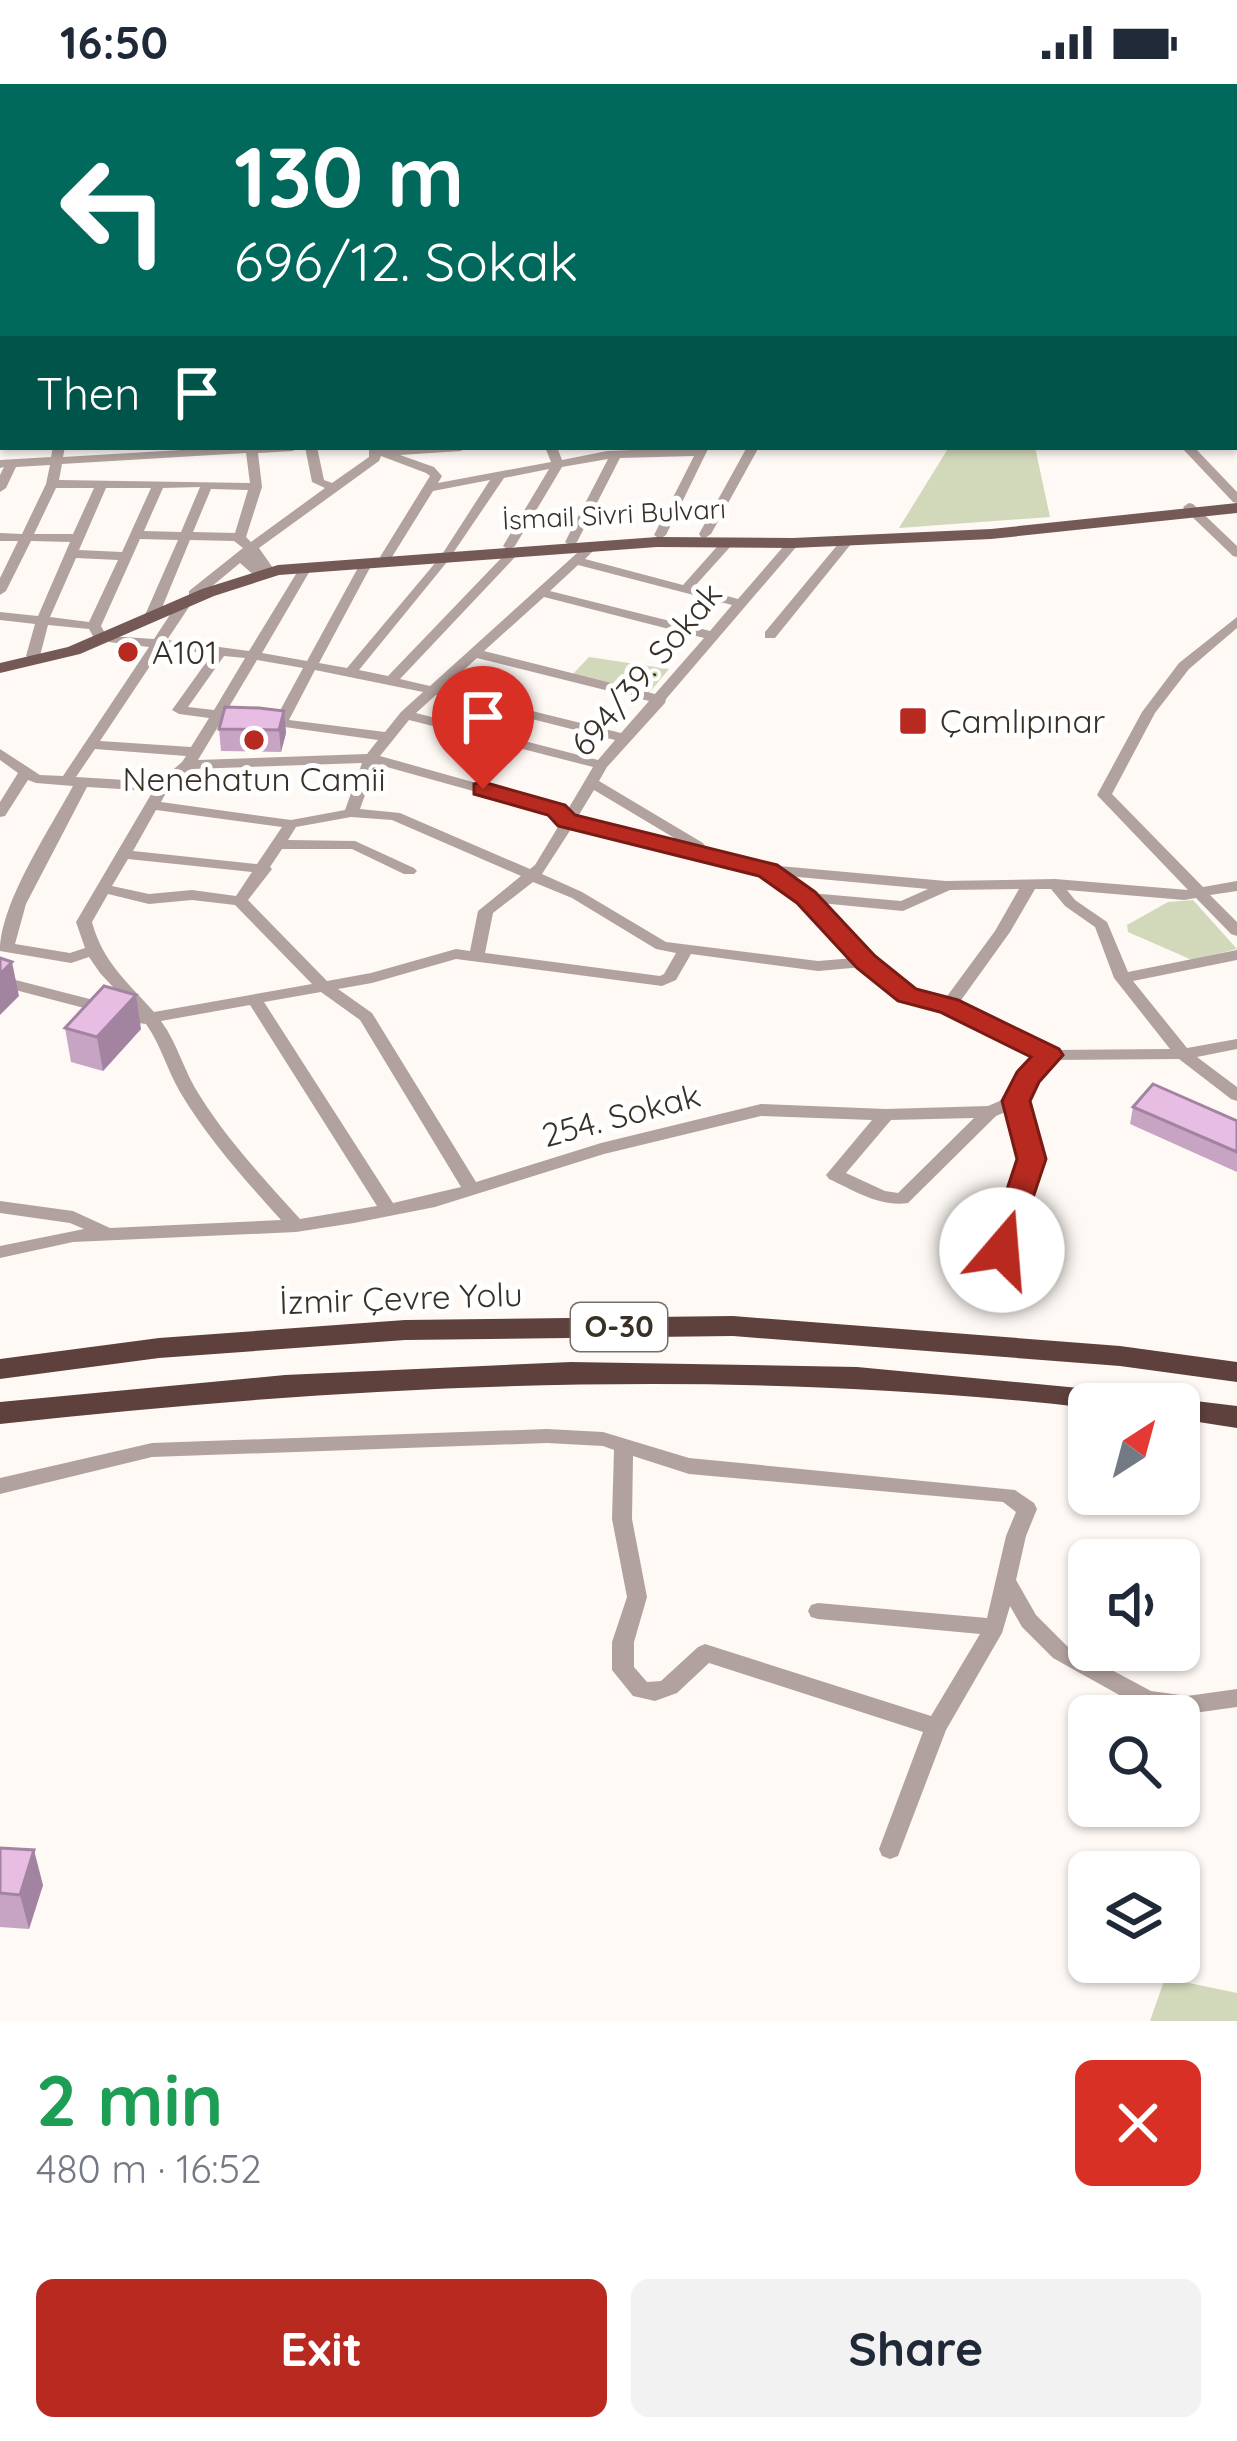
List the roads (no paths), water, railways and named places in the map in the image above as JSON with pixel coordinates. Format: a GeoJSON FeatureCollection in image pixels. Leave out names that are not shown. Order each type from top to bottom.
{"type":"FeatureCollection","features":[{"type":"Feature","properties":{"kind":"highway","name":"İzmir Çevre Yolu"},"geometry":{"type":"LineString","coordinates":[[0,1369],[159,1348],[405,1330],[733,1326],[1120,1356],[1237,1372]]}},
{"type":"Feature","properties":{"kind":"highway","name":"O-30"},"geometry":{"type":"LineString","coordinates":[[0,1413],[199,1389],[423,1375],[710,1370],[1003,1385],[1068,1394]]}},
{"type":"Feature","properties":{"kind":"highway"},"geometry":{"type":"LineString","coordinates":[[1200,1412],[1237,1417]]}},
{"type":"Feature","properties":{"kind":"main road","name":"İsmail Sivri Bulvarı"},"geometry":{"type":"LineString","coordinates":[[259,571],[660,535],[991,534],[1237,502]]}},
{"type":"Feature","properties":{"kind":"main road","name":"İsmail Sivri Bulvarı"},"geometry":{"type":"LineString","coordinates":[[511,550],[793,543],[846,537]]}},
{"type":"Feature","properties":{"kind":"main road","name":"İsmail Sivri Bulvarı"},"geometry":{"type":"LineString","coordinates":[[7,667],[259,571],[386,557],[445,556]]}},
{"type":"Feature","properties":{"kind":"main road","name":"İsmail Sivri Bulvarı"},"geometry":{"type":"LineString","coordinates":[[7,667],[188,601]]}},
{"type":"Feature","properties":{"kind":"street"},"geometry":{"type":"LineString","coordinates":[[0,488],[6,465],[57,454],[194,450],[203,484],[152,615]]}},
{"type":"Feature","properties":{"kind":"street"},"geometry":{"type":"LineString","coordinates":[[251,450],[256,487],[245,562],[259,571]]}},
{"type":"Feature","properties":{"kind":"street"},"geometry":{"type":"LineString","coordinates":[[312,450],[318,482],[333,487]]}},
{"type":"Feature","properties":{"kind":"street"},"geometry":{"type":"LineString","coordinates":[[551,450],[558,464]]}},
{"type":"Feature","properties":{"kind":"street"},"geometry":{"type":"LineString","coordinates":[[430,488],[616,455],[689,450]]}},
{"type":"Feature","properties":{"kind":"street"},"geometry":{"type":"LineString","coordinates":[[660,535],[703,450]]}},
{"type":"Feature","properties":{"kind":"street"},"geometry":{"type":"LineString","coordinates":[[706,534],[751,450]]}},
{"type":"Feature","properties":{"kind":"street"},"geometry":{"type":"LineString","coordinates":[[1190,450],[1237,502]]}},
{"type":"Feature","properties":{"kind":"street"},"geometry":{"type":"LineString","coordinates":[[89,952],[71,958],[3,946],[91,745],[188,601],[246,542],[375,458],[377,451],[436,476],[386,557]]}},
{"type":"Feature","properties":{"kind":"street"},"geometry":{"type":"LineString","coordinates":[[0,591],[52,484],[57,454]]}},
{"type":"Feature","properties":{"kind":"street"},"geometry":{"type":"LineString","coordinates":[[571,542],[616,455]]}},
{"type":"Feature","properties":{"kind":"street"},"geometry":{"type":"LineString","coordinates":[[393,679],[511,550],[558,464]]}},
{"type":"Feature","properties":{"kind":"street"},"geometry":{"type":"LineString","coordinates":[[352,670],[445,556],[499,476]]}},
{"type":"Feature","properties":{"kind":"street"},"geometry":{"type":"LineString","coordinates":[[52,484],[256,487]]}},
{"type":"Feature","properties":{"kind":"street"},"geometry":{"type":"LineString","coordinates":[[103,633],[125,556],[159,484]]}},
{"type":"Feature","properties":{"kind":"street"},"geometry":{"type":"LineString","coordinates":[[33,656],[42,621],[101,485]]}},
{"type":"Feature","properties":{"kind":"street"},"geometry":{"type":"LineString","coordinates":[[1193,511],[1237,553]]}},
{"type":"Feature","properties":{"kind":"street"},"geometry":{"type":"LineString","coordinates":[[134,535],[246,542]]}},
{"type":"Feature","properties":{"kind":"street"},"geometry":{"type":"LineString","coordinates":[[0,537],[78,538]]}},
{"type":"Feature","properties":{"kind":"street"},"geometry":{"type":"LineString","coordinates":[[770,635],[846,537]]}},
{"type":"Feature","properties":{"kind":"street"},"geometry":{"type":"LineString","coordinates":[[686,589],[727,543]]}},
{"type":"Feature","properties":{"kind":"street","name":"694/39. Sokak"},"geometry":{"type":"LineString","coordinates":[[477,954],[486,910],[541,868],[601,765],[793,543]]}},
{"type":"Feature","properties":{"kind":"street"},"geometry":{"type":"LineString","coordinates":[[351,813],[371,758],[406,715],[591,548]]}},
{"type":"Feature","properties":{"kind":"street"},"geometry":{"type":"LineString","coordinates":[[72,554],[125,556]]}},
{"type":"Feature","properties":{"kind":"street"},"geometry":{"type":"LineString","coordinates":[[577,561],[739,603]]}},
{"type":"Feature","properties":{"kind":"street"},"geometry":{"type":"LineString","coordinates":[[280,723],[366,564]]}},
{"type":"Feature","properties":{"kind":"street"},"geometry":{"type":"LineString","coordinates":[[296,1226],[242,1165],[177,1071],[165,1037],[89,952],[84,922],[162,787],[192,759],[305,569]]}},
{"type":"Feature","properties":{"kind":"street"},"geometry":{"type":"LineString","coordinates":[[544,593],[710,635]]}},
{"type":"Feature","properties":{"kind":"street"},"geometry":{"type":"LineString","coordinates":[[0,616],[313,662],[433,687],[623,738]]}},
{"type":"Feature","properties":{"kind":"street"},"geometry":{"type":"LineString","coordinates":[[1237,621],[1184,666],[1149,712],[1104,795],[1237,931]]}},
{"type":"Feature","properties":{"kind":"street"},"geometry":{"type":"LineString","coordinates":[[1218,640],[1237,645]]}},
{"type":"Feature","properties":{"kind":"street"},"geometry":{"type":"LineString","coordinates":[[221,650],[179,710],[239,718]]}},
{"type":"Feature","properties":{"kind":"street"},"geometry":{"type":"LineString","coordinates":[[474,653],[660,700]]}},
{"type":"Feature","properties":{"kind":"street"},"geometry":{"type":"LineString","coordinates":[[406,715],[601,765]]}},
{"type":"Feature","properties":{"kind":"street"},"geometry":{"type":"LineString","coordinates":[[259,720],[389,737]]}},
{"type":"Feature","properties":{"kind":"street"},"geometry":{"type":"LineString","coordinates":[[91,745],[192,759],[371,758],[557,810],[566,820],[768,870],[946,886],[1055,884],[1201,895],[1237,886]]}},
{"type":"Feature","properties":{"kind":"street"},"geometry":{"type":"LineString","coordinates":[[0,753],[36,779],[162,787]]}},
{"type":"Feature","properties":{"kind":"street"},"geometry":{"type":"LineString","coordinates":[[0,813],[26,772]]}},
{"type":"Feature","properties":{"kind":"street"},"geometry":{"type":"LineString","coordinates":[[591,782],[716,857]]}},
{"type":"Feature","properties":{"kind":"street"},"geometry":{"type":"LineString","coordinates":[[152,805],[291,824],[351,813],[395,816],[577,895],[662,946],[818,966],[866,962]]}},
{"type":"Feature","properties":{"kind":"street"},"geometry":{"type":"LineString","coordinates":[[240,901],[291,824]]}},
{"type":"Feature","properties":{"kind":"street"},"geometry":{"type":"LineString","coordinates":[[279,844],[355,845],[409,871]]}},
{"type":"Feature","properties":{"kind":"street"},"geometry":{"type":"LineString","coordinates":[[123,854],[264,869]]}},
{"type":"Feature","properties":{"kind":"street"},"geometry":{"type":"LineString","coordinates":[[768,870],[806,897],[866,962],[907,995],[949,1006],[1049,1055],[1184,1054],[1237,1044]]}},
{"type":"Feature","properties":{"kind":"street"},"geometry":{"type":"LineString","coordinates":[[949,1006],[1003,932],[1030,884]]}},
{"type":"Feature","properties":{"kind":"street"},"geometry":{"type":"LineString","coordinates":[[1055,884],[1070,903],[1102,925],[1122,978],[1184,1054],[1237,1095]]}},
{"type":"Feature","properties":{"kind":"street"},"geometry":{"type":"LineString","coordinates":[[806,897],[903,906],[946,886]]}},
{"type":"Feature","properties":{"kind":"street"},"geometry":{"type":"LineString","coordinates":[[104,889],[149,899],[192,896],[240,901],[322,985],[366,1017],[472,1190]]}},
{"type":"Feature","properties":{"kind":"street"},"geometry":{"type":"LineString","coordinates":[[0,981],[152,1021],[477,954],[662,980],[670,977],[686,949]]}},
{"type":"Feature","properties":{"kind":"street"},"geometry":{"type":"LineString","coordinates":[[1122,978],[1237,955]]}},
{"type":"Feature","properties":{"kind":"street"},"geometry":{"type":"LineString","coordinates":[[255,1001],[388,1210]]}},
{"type":"Feature","properties":{"kind":"street"},"geometry":{"type":"LineString","coordinates":[[1002,1250],[1032,1159],[1016,1101],[1027,1078],[1049,1055]]}},
{"type":"Feature","properties":{"kind":"street","name":"254. Sokak"},"geometry":{"type":"LineString","coordinates":[[0,1252],[73,1236],[296,1226],[388,1210],[472,1190],[601,1149],[761,1110],[886,1115],[990,1112],[1016,1101]]}},
{"type":"Feature","properties":{"kind":"street"},"geometry":{"type":"LineString","coordinates":[[886,1115],[836,1175],[882,1197],[902,1198],[990,1112]]}},
{"type":"Feature","properties":{"kind":"street"},"geometry":{"type":"LineString","coordinates":[[0,1208],[73,1217],[110,1234]]}},
{"type":"Feature","properties":{"kind":"street"},"geometry":{"type":"LineString","coordinates":[[0,1486],[152,1450],[547,1436],[624,1444],[689,1466],[1009,1495],[1027,1509],[995,1627],[936,1727],[890,1849]]}},
{"type":"Feature","properties":{"kind":"street"},"geometry":{"type":"LineString","coordinates":[[624,1444],[622,1519],[637,1597],[623,1642],[623,1670],[629,1681],[640,1690],[669,1687],[705,1653],[936,1727]]}},
{"type":"Feature","properties":{"kind":"street"},"geometry":{"type":"LineString","coordinates":[[1008,1584],[1029,1621],[1060,1652],[1147,1700],[1187,1705],[1237,1697]]}},
{"type":"Feature","properties":{"kind":"street"},"geometry":{"type":"LineString","coordinates":[[818,1611],[995,1627]]}},
{"type":"Feature","properties":{"kind":"place","name":"A101"},"geometry":{"type":"Point","coordinates":[128,652]}},
{"type":"Feature","properties":{"kind":"place","name":"Çamlıpınar"},"geometry":{"type":"Point","coordinates":[913,721]}},
{"type":"Feature","properties":{"kind":"place","name":"Nenehatun Camii"},"geometry":{"type":"Point","coordinates":[254,740]}}]}
